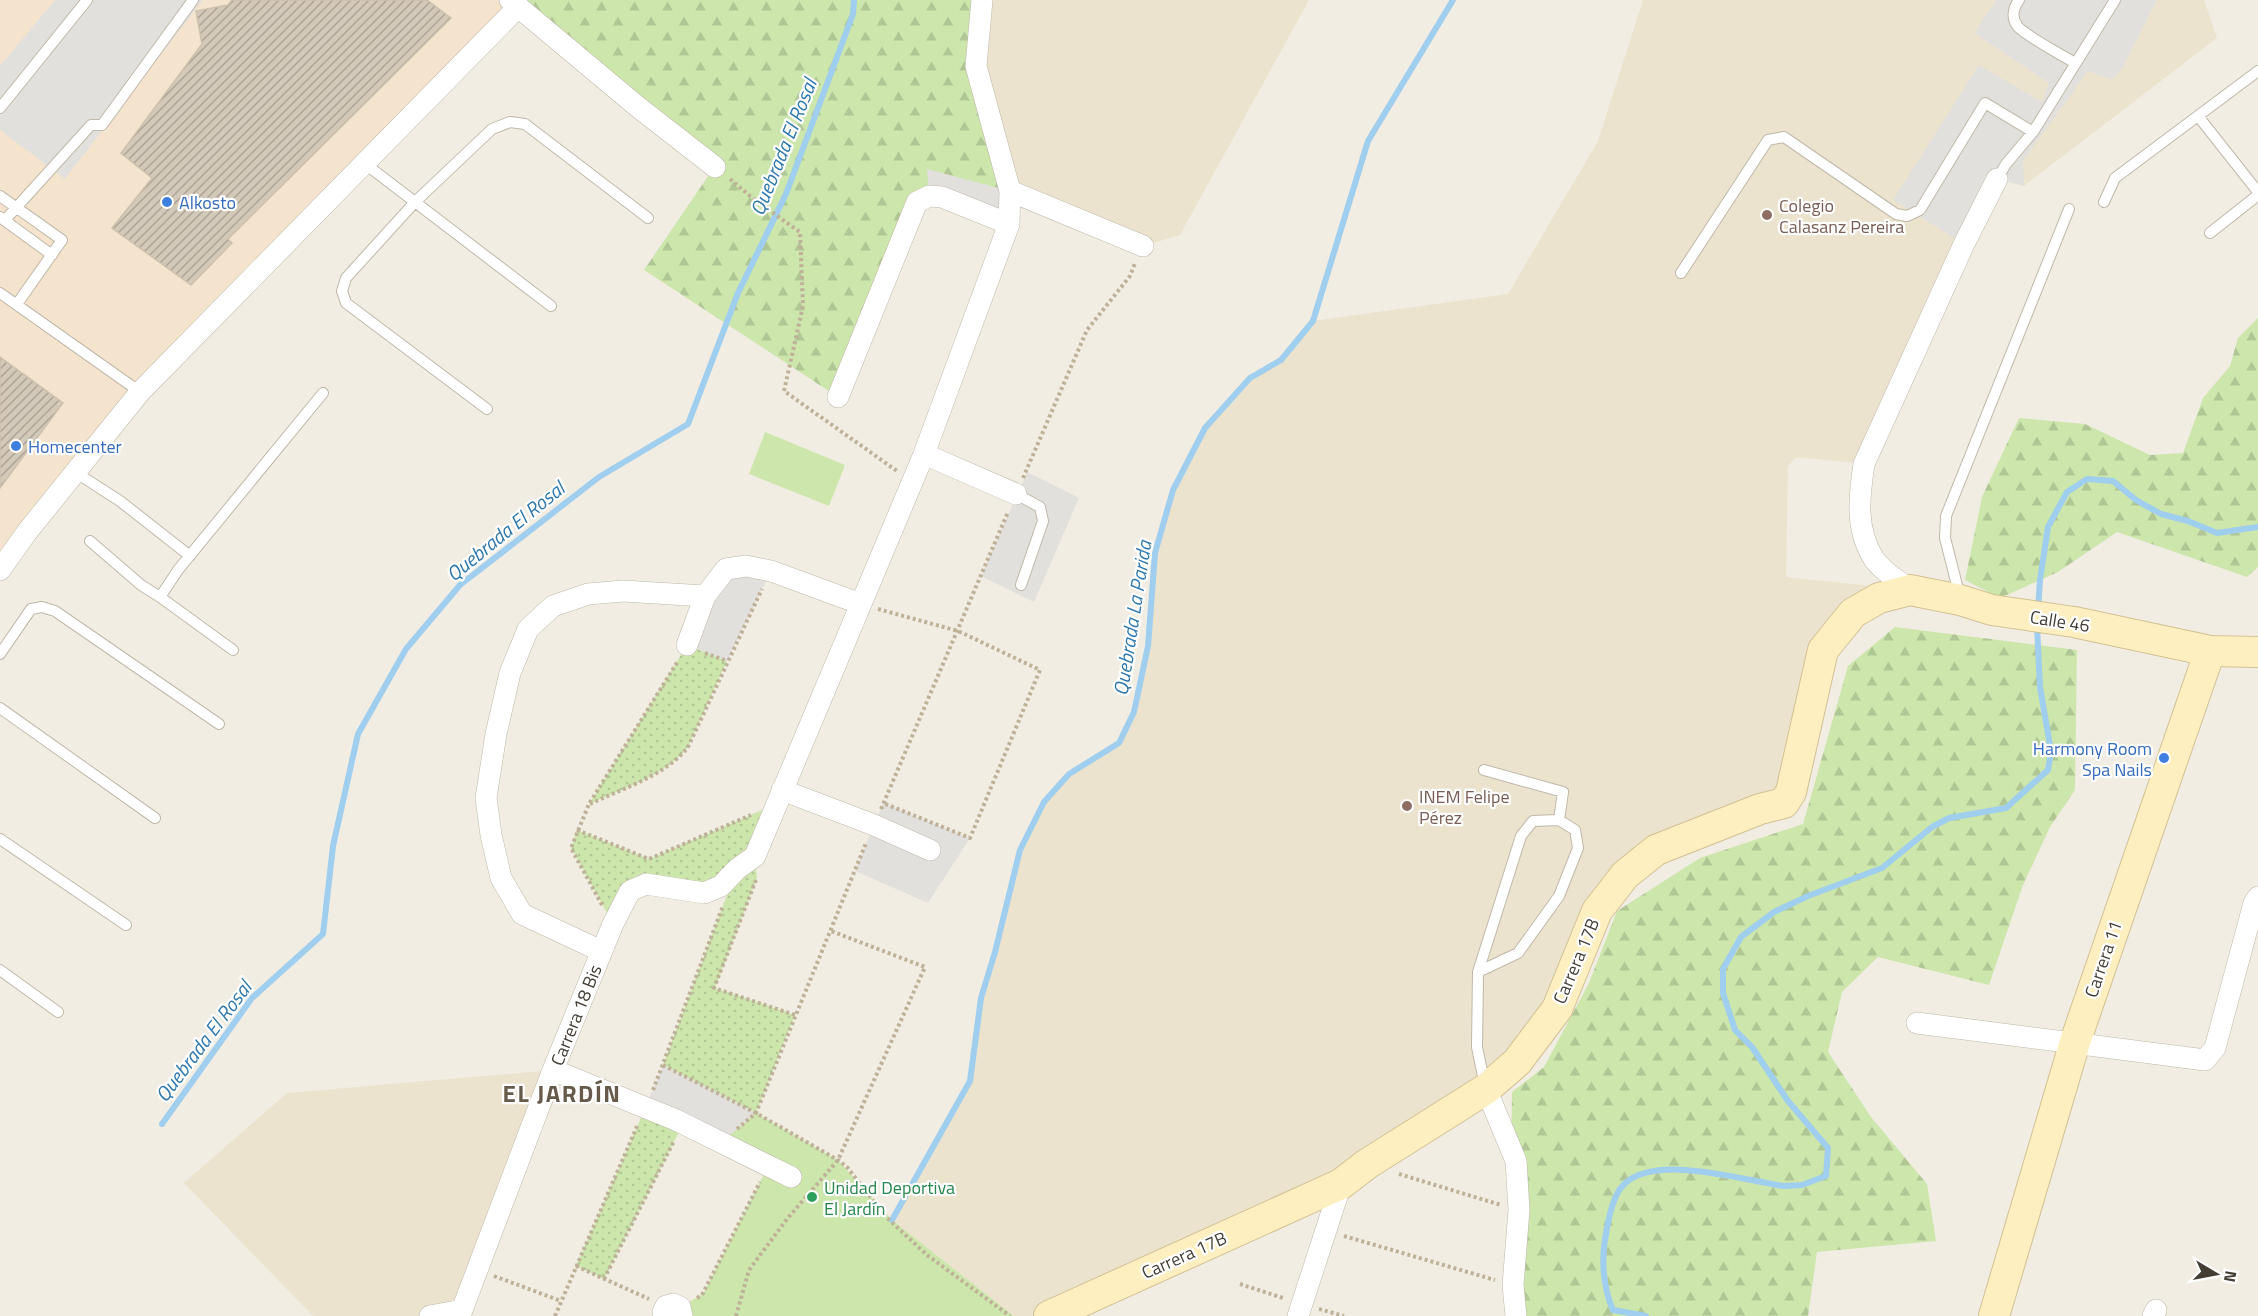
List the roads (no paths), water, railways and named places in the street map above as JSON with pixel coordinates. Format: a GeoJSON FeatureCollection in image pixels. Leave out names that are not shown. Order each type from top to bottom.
{"type":"FeatureCollection","features":[{"type":"Feature","properties":{"kind":"street"},"geometry":{"type":"LineString","coordinates":[[930,850],[874,825],[779,797],[924,454],[1009,224],[1010,191],[976,66],[982,0]]}},
{"type":"Feature","properties":{"kind":"street"},"geometry":{"type":"LineString","coordinates":[[0,570],[140,392],[364,163],[514,3],[638,108],[716,166]]}},
{"type":"Feature","properties":{"kind":"street"},"geometry":{"type":"LineString","coordinates":[[1910,590],[1875,561],[1863,534],[1858,500],[1864,464],[1964,244],[1997,179]]}},
{"type":"Feature","properties":{"kind":"street"},"geometry":{"type":"LineString","coordinates":[[1010,191],[1143,246]]}},
{"type":"Feature","properties":{"kind":"street"},"geometry":{"type":"LineString","coordinates":[[838,397],[917,202],[929,196],[942,197],[1009,224]]}},
{"type":"Feature","properties":{"kind":"street"},"geometry":{"type":"LineString","coordinates":[[924,454],[1016,494]]}},
{"type":"Feature","properties":{"kind":"street"},"geometry":{"type":"LineString","coordinates":[[687,645],[705,596],[726,569],[746,567],[771,571],[861,604]]}},
{"type":"Feature","properties":{"kind":"street","name":"Calle 46"},"geometry":{"type":"LineString","coordinates":[[1910,590],[1960,600],[1992,610],[2074,622],[2210,651]]}},
{"type":"Feature","properties":{"kind":"street","name":"Carrera 17B"},"geometry":{"type":"LineString","coordinates":[[1049,1316],[1341,1184],[1367,1164],[1486,1089],[1517,1062],[1557,1009],[1597,911],[1625,875],[1656,850],[1760,809],[1784,803],[1791,792],[1823,650],[1853,613],[1864,605],[1879,598],[1910,590]]}},
{"type":"Feature","properties":{"kind":"street"},"geometry":{"type":"LineString","coordinates":[[601,951],[522,914],[501,878],[491,835],[486,798],[496,734],[510,673],[528,629],[553,606],[588,594],[623,591],[705,596]]}},
{"type":"Feature","properties":{"kind":"street"},"geometry":{"type":"LineString","coordinates":[[2210,651],[2258,652]]}},
{"type":"Feature","properties":{"kind":"street","name":"Carrera 11"},"geometry":{"type":"LineString","coordinates":[[1994,1316],[2074,1042],[2210,651]]}},
{"type":"Feature","properties":{"kind":"street","name":"Carrera 18 Bis"},"geometry":{"type":"LineString","coordinates":[[430,1316],[461,1313],[553,1070],[601,951],[630,891],[646,884],[704,893],[721,886],[737,869],[755,856],[779,797]]}},
{"type":"Feature","properties":{"kind":"street"},"geometry":{"type":"LineString","coordinates":[[1917,1023],[2205,1060],[2215,1048],[2254,903],[2258,897]]}},
{"type":"Feature","properties":{"kind":"street"},"geometry":{"type":"LineString","coordinates":[[553,1070],[676,1120],[791,1177]]}},
{"type":"Feature","properties":{"kind":"street"},"geometry":{"type":"LineString","coordinates":[[1486,1089],[1516,1161],[1519,1210],[1513,1285],[1516,1316]]}},
{"type":"Feature","properties":{"kind":"street"},"geometry":{"type":"LineString","coordinates":[[1298,1316],[1341,1184]]}},
{"type":"Feature","properties":{"kind":"lane"},"geometry":{"type":"LineString","coordinates":[[0,108],[87,0]]}},
{"type":"Feature","properties":{"kind":"lane"},"geometry":{"type":"LineString","coordinates":[[52,255],[2,218],[16,207],[91,125],[102,125],[193,0]]}},
{"type":"Feature","properties":{"kind":"lane"},"geometry":{"type":"LineString","coordinates":[[2019,0],[2013,16],[2018,27],[2075,63]]}},
{"type":"Feature","properties":{"kind":"lane"},"geometry":{"type":"LineString","coordinates":[[1997,179],[2006,164],[2033,132],[2115,0]]}},
{"type":"Feature","properties":{"kind":"lane"},"geometry":{"type":"LineString","coordinates":[[2104,202],[2115,178],[2258,71]]}},
{"type":"Feature","properties":{"kind":"lane"},"geometry":{"type":"LineString","coordinates":[[1681,273],[1768,140],[1784,137],[1896,214],[1907,216],[1920,210],[1986,103],[2033,132]]}},
{"type":"Feature","properties":{"kind":"lane"},"geometry":{"type":"LineString","coordinates":[[2198,116],[2258,194],[2211,233]]}},
{"type":"Feature","properties":{"kind":"lane"},"geometry":{"type":"LineString","coordinates":[[487,409],[346,303],[342,291],[346,278],[415,202],[492,129],[510,122],[525,124],[648,218]]}},
{"type":"Feature","properties":{"kind":"lane"},"geometry":{"type":"LineString","coordinates":[[364,163],[551,306]]}},
{"type":"Feature","properties":{"kind":"lane"},"geometry":{"type":"LineString","coordinates":[[0,196],[62,240],[17,304]]}},
{"type":"Feature","properties":{"kind":"lane"},"geometry":{"type":"LineString","coordinates":[[1960,600],[1945,538],[1946,516],[2069,208]]}},
{"type":"Feature","properties":{"kind":"lane"},"geometry":{"type":"LineString","coordinates":[[0,293],[140,392]]}},
{"type":"Feature","properties":{"kind":"lane"},"geometry":{"type":"LineString","coordinates":[[160,597],[190,556],[323,393]]}},
{"type":"Feature","properties":{"kind":"lane"},"geometry":{"type":"LineString","coordinates":[[75,472],[120,501],[190,556]]}},
{"type":"Feature","properties":{"kind":"lane"},"geometry":{"type":"LineString","coordinates":[[1016,494],[1040,507],[1043,520],[1021,585]]}},
{"type":"Feature","properties":{"kind":"lane"},"geometry":{"type":"LineString","coordinates":[[90,541],[141,585],[233,650]]}},
{"type":"Feature","properties":{"kind":"lane"},"geometry":{"type":"LineString","coordinates":[[1,650],[31,609],[42,607],[56,611],[219,724]]}},
{"type":"Feature","properties":{"kind":"lane"},"geometry":{"type":"LineString","coordinates":[[0,708],[155,818]]}},
{"type":"Feature","properties":{"kind":"lane"},"geometry":{"type":"LineString","coordinates":[[1484,770],[1563,792],[1559,820]]}},
{"type":"Feature","properties":{"kind":"lane"},"geometry":{"type":"LineString","coordinates":[[1478,972],[1518,952],[1559,896],[1578,848],[1575,830],[1559,820],[1533,820],[1521,836],[1478,972],[1477,1047],[1486,1089]]}},
{"type":"Feature","properties":{"kind":"lane"},"geometry":{"type":"LineString","coordinates":[[0,839],[126,925]]}},
{"type":"Feature","properties":{"kind":"lane"},"geometry":{"type":"LineString","coordinates":[[0,970],[58,1012]]}},
{"type":"Feature","properties":{"kind":"waterway","name":"Quebrada El Rosal"},"geometry":{"type":"LineString","coordinates":[[162,1124],[252,998],[323,934],[333,846],[358,734],[406,649],[460,585],[599,477],[688,424],[738,293],[786,194],[853,14],[854,0]]}},
{"type":"Feature","properties":{"kind":"waterway","name":"Quebrada La Parida"},"geometry":{"type":"LineString","coordinates":[[892,1220],[970,1081],[981,998],[995,952],[1020,850],[1044,802],[1069,774],[1119,743],[1134,712],[1148,646],[1155,553],[1173,490],[1205,428],[1250,378],[1281,360],[1313,321],[1368,141],[1453,0]]}},
{"type":"Feature","properties":{"kind":"waterway"},"geometry":{"type":"LineString","coordinates":[[2038,610],[2048,527],[2067,492],[2087,479],[2113,481],[2136,500],[2161,514],[2188,521],[2217,533],[2258,527]]}},
{"type":"Feature","properties":{"kind":"waterway"},"geometry":{"type":"LineString","coordinates":[[1646,1316],[1613,1310],[1604,1270],[1605,1238],[1615,1198],[1620,1189],[1633,1177],[1652,1171],[1698,1171],[1784,1186],[1802,1185],[1826,1176],[1828,1148],[1788,1101],[1752,1047],[1735,1030],[1723,993],[1723,969],[1741,937],[1774,912],[1808,896],[1882,868],[1932,827],[1949,818],[2006,808],[2048,770],[2051,751],[2040,687],[2037,626]]}},
{"type":"Feature","properties":{"kind":"place","name":"Alkosto"},"geometry":{"type":"Point","coordinates":[167,202]}},
{"type":"Feature","properties":{"kind":"place","name":"Colegio Calasanz Pereira"},"geometry":{"type":"Point","coordinates":[1767,215]}},
{"type":"Feature","properties":{"kind":"place","name":"Homecenter"},"geometry":{"type":"Point","coordinates":[16,446]}},
{"type":"Feature","properties":{"kind":"place","name":"Harmony Room Spa Nails"},"geometry":{"type":"Point","coordinates":[2164,758]}},
{"type":"Feature","properties":{"kind":"place","name":"INEM Felipe Pérez"},"geometry":{"type":"Point","coordinates":[1407,806]}},
{"type":"Feature","properties":{"kind":"place","name":"Unidad Deportiva El Jardín"},"geometry":{"type":"Point","coordinates":[812,1197]}},
{"type":"Feature","properties":{"kind":"district","name":"EL JARDÍN"},"geometry":{"type":"Point","coordinates":[562,1093]}}]}
